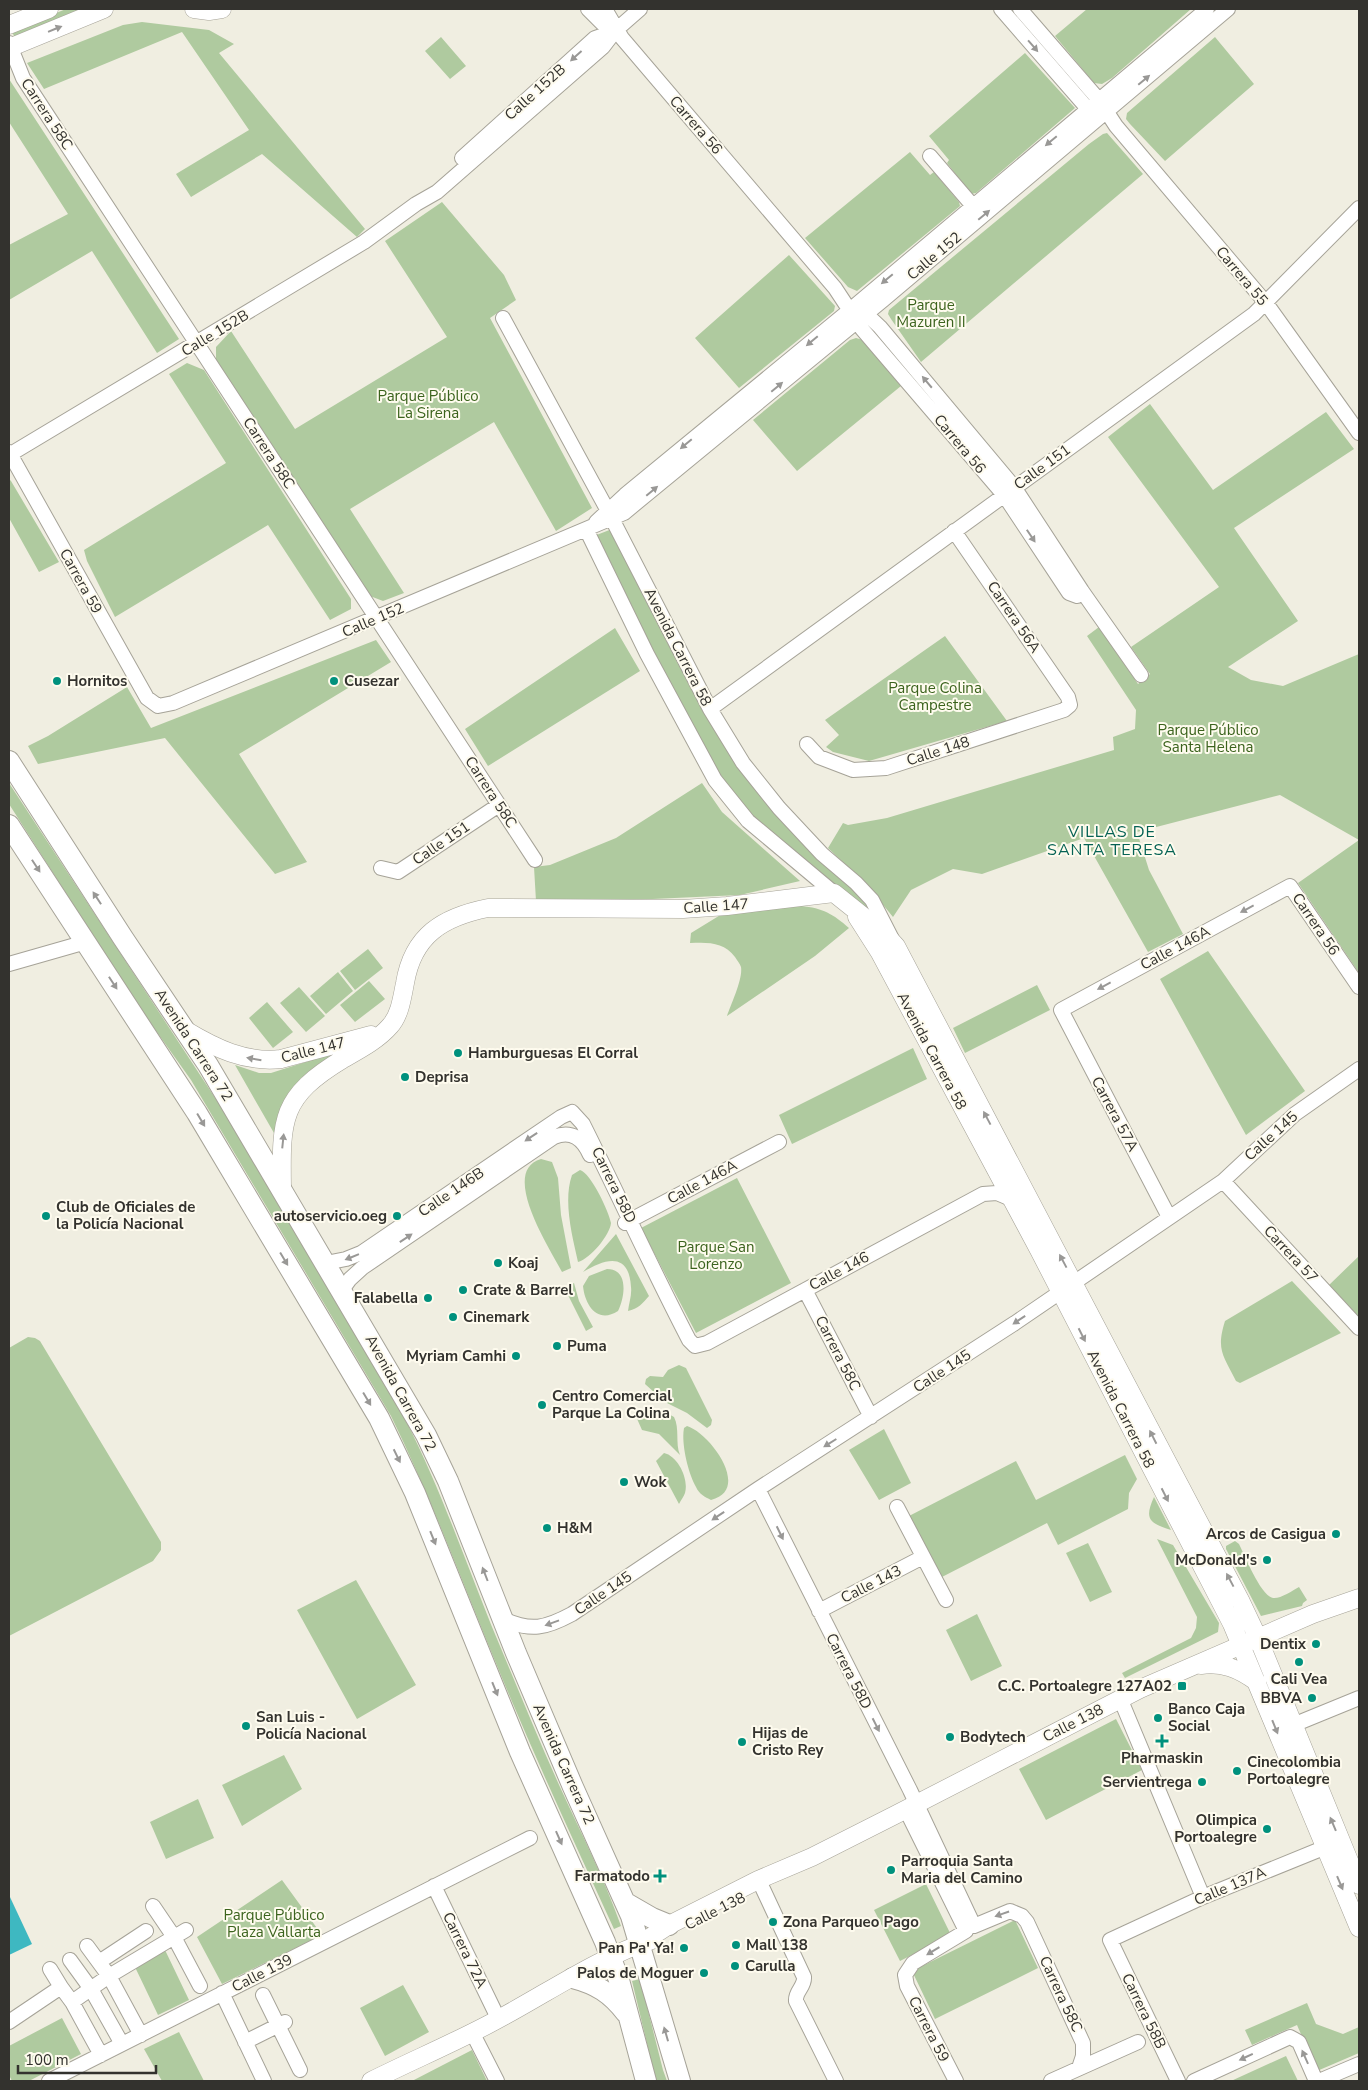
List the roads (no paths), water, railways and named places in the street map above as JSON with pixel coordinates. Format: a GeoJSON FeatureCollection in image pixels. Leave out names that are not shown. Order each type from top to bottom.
{"type":"FeatureCollection","features":[{"type":"Feature","properties":{"kind":"highway","name":"Avenida Carrera 72"},"geometry":{"type":"LineString","coordinates":[[9,761],[208,1065],[426,1435],[448,1481],[573,1788],[626,1903],[680,2081]]}},
{"type":"Feature","properties":{"kind":"highway"},"geometry":{"type":"LineString","coordinates":[[9,825],[197,1113],[379,1418],[415,1493],[520,1752],[585,1894],[611,1958],[646,2081]]}},
{"type":"Feature","properties":{"kind":"highway"},"geometry":{"type":"LineString","coordinates":[[626,1903],[652,1918],[669,1925]]}},
{"type":"Feature","properties":{"kind":"highway"},"geometry":{"type":"LineString","coordinates":[[573,1978],[607,1991],[628,2016]]}},
{"type":"Feature","properties":{"kind":"main road"},"geometry":{"type":"LineString","coordinates":[[9,25],[49,9]]}},
{"type":"Feature","properties":{"kind":"main road"},"geometry":{"type":"LineString","coordinates":[[9,46],[104,9]]}},
{"type":"Feature","properties":{"kind":"main road"},"geometry":{"type":"LineString","coordinates":[[194,9],[209,11],[222,9]]}},
{"type":"Feature","properties":{"kind":"main road","name":"Avenida Carrera 58"},"geometry":{"type":"LineString","coordinates":[[834,893],[884,933],[896,946],[1067,1287]]}},
{"type":"Feature","properties":{"kind":"main road","name":"Calle 147"},"geometry":{"type":"LineString","coordinates":[[282,1189],[282,1152],[285,1122],[296,1097],[311,1080],[386,1030],[399,1010],[407,971],[418,947],[438,926],[463,913],[488,908],[531,915],[597,909],[683,909],[727,906],[834,893]]}},
{"type":"Feature","properties":{"kind":"main road","name":"Avenida Carrera 58"},"geometry":{"type":"LineString","coordinates":[[850,906],[880,953],[1011,1199],[1067,1287],[1161,1452],[1241,1602],[1257,1682],[1359,1928]]}},
{"type":"Feature","properties":{"kind":"main road","name":"Calle 147"},"geometry":{"type":"LineString","coordinates":[[185,1030],[235,1055],[266,1061],[282,1060],[386,1030]]}},
{"type":"Feature","properties":{"kind":"main road","name":"Calle 138"},"geometry":{"type":"LineString","coordinates":[[640,1944],[669,1925],[758,1880],[812,1857],[1120,1698],[1313,1614],[1359,1598]]}},
{"type":"Feature","properties":{"kind":"main road","name":"Calle 138"},"geometry":{"type":"LineString","coordinates":[[1250,1642],[1359,1608]]}},
{"type":"Feature","properties":{"kind":"main road","name":"Avenida Carrera 58"},"geometry":{"type":"LineString","coordinates":[[1250,1642],[1293,1724],[1359,1885]]}},
{"type":"Feature","properties":{"kind":"main road"},"geometry":{"type":"LineString","coordinates":[[1190,1666],[1223,1664],[1237,1669],[1257,1682]]}},
{"type":"Feature","properties":{"kind":"main road","name":"Calle 138"},"geometry":{"type":"LineString","coordinates":[[371,2081],[505,2016],[531,2000],[611,1958],[640,1944],[673,1933],[762,1887],[812,1857]]}},
{"type":"Feature","properties":{"kind":"main road","name":"Calle 138"},"geometry":{"type":"LineString","coordinates":[[412,2061],[437,2044],[496,2014],[531,2000]]}},
{"type":"Feature","properties":{"kind":"street","name":"Carrera 56"},"geometry":{"type":"LineString","coordinates":[[588,9],[602,23],[616,30]]}},
{"type":"Feature","properties":{"kind":"street","name":"Carrera 56"},"geometry":{"type":"LineString","coordinates":[[605,9],[616,30],[1009,491],[1069,593],[1077,596],[1082,592],[1141,675]]}},
{"type":"Feature","properties":{"kind":"street","name":"Calle 152B"},"geometry":{"type":"LineString","coordinates":[[9,454],[197,344],[364,242],[416,204],[433,184],[596,38],[616,30],[640,9]]}},
{"type":"Feature","properties":{"kind":"street","name":"Carrera 55"},"geometry":{"type":"LineString","coordinates":[[1002,9],[1088,109],[1102,110]]}},
{"type":"Feature","properties":{"kind":"street","name":"Carrera 55"},"geometry":{"type":"LineString","coordinates":[[1020,9],[1102,110],[1266,303],[1359,433]]}},
{"type":"Feature","properties":{"kind":"street","name":"Calle 152"},"geometry":{"type":"LineString","coordinates":[[1102,110],[1207,9]]}},
{"type":"Feature","properties":{"kind":"street","name":"Calle 152"},"geometry":{"type":"LineString","coordinates":[[158,706],[173,703],[587,531],[610,515],[624,513],[857,312],[1228,9]]}},
{"type":"Feature","properties":{"kind":"street","name":"Carrera 58C"},"geometry":{"type":"LineString","coordinates":[[9,46],[23,78],[535,860]]}},
{"type":"Feature","properties":{"kind":"street","name":"Calle 152"},"geometry":{"type":"LineString","coordinates":[[857,312],[973,206],[1088,109]]}},
{"type":"Feature","properties":{"kind":"street"},"geometry":{"type":"LineString","coordinates":[[930,156],[973,206]]}},
{"type":"Feature","properties":{"kind":"street","name":"Calle 151"},"geometry":{"type":"LineString","coordinates":[[710,709],[1009,491],[1194,365],[1266,303],[1359,208]]}},
{"type":"Feature","properties":{"kind":"street","name":"Avenida Carrera 58"},"geometry":{"type":"LineString","coordinates":[[503,318],[610,515],[710,709],[743,763],[779,808],[822,854],[856,883],[872,900],[896,946]]}},
{"type":"Feature","properties":{"kind":"street","name":"Carrera 59"},"geometry":{"type":"LineString","coordinates":[[9,454],[148,698],[158,706]]}},
{"type":"Feature","properties":{"kind":"street","name":"Avenida Carrera 58"},"geometry":{"type":"LineString","coordinates":[[587,531],[646,654],[715,780],[748,822],[834,893]]}},
{"type":"Feature","properties":{"kind":"street","name":"Carrera 56A"},"geometry":{"type":"LineString","coordinates":[[954,531],[1068,697],[1070,705]]}},
{"type":"Feature","properties":{"kind":"street","name":"Calle 148"},"geometry":{"type":"LineString","coordinates":[[807,744],[819,757],[854,770],[886,768],[1064,710],[1070,705]]}},
{"type":"Feature","properties":{"kind":"street","name":"Calle 151"},"geometry":{"type":"LineString","coordinates":[[381,868],[398,872],[499,805]]}},
{"type":"Feature","properties":{"kind":"street","name":"Carrera 56"},"geometry":{"type":"LineString","coordinates":[[1290,886],[1359,987]]}},
{"type":"Feature","properties":{"kind":"street","name":"Calle 146A"},"geometry":{"type":"LineString","coordinates":[[1061,1010],[1290,886]]}},
{"type":"Feature","properties":{"kind":"street"},"geometry":{"type":"LineString","coordinates":[[9,964],[86,942]]}},
{"type":"Feature","properties":{"kind":"street","name":"Carrera 57A"},"geometry":{"type":"LineString","coordinates":[[1061,1010],[1169,1217]]}},
{"type":"Feature","properties":{"kind":"street","name":"Calle 145"},"geometry":{"type":"LineString","coordinates":[[503,1619],[522,1626],[535,1628],[554,1624],[589,1603],[758,1489],[871,1417],[1067,1287],[1223,1180],[1295,1114],[1359,1069]]}},
{"type":"Feature","properties":{"kind":"street","name":"Carrera 58D"},"geometry":{"type":"LineString","coordinates":[[572,1112],[584,1124],[628,1221]]}},
{"type":"Feature","properties":{"kind":"street","name":"Calle 146B"},"geometry":{"type":"LineString","coordinates":[[342,1290],[357,1272],[385,1245],[553,1122],[572,1112]]}},
{"type":"Feature","properties":{"kind":"street","name":"Calle 146B"},"geometry":{"type":"LineString","coordinates":[[326,1263],[353,1257],[385,1245],[548,1140],[563,1134],[569,1134]]}},
{"type":"Feature","properties":{"kind":"street","name":"Carrera 58D"},"geometry":{"type":"LineString","coordinates":[[569,1134],[576,1136],[586,1145],[628,1221],[689,1340],[695,1346]]}},
{"type":"Feature","properties":{"kind":"street","name":"Calle 146A"},"geometry":{"type":"LineString","coordinates":[[628,1221],[779,1142]]}},
{"type":"Feature","properties":{"kind":"street"},"geometry":{"type":"LineString","coordinates":[[983,1194],[991,1182],[995,1169]]}},
{"type":"Feature","properties":{"kind":"street","name":"Carrera 57"},"geometry":{"type":"LineString","coordinates":[[1223,1180],[1359,1328]]}},
{"type":"Feature","properties":{"kind":"street"},"geometry":{"type":"LineString","coordinates":[[983,1194],[998,1193],[1011,1199]]}},
{"type":"Feature","properties":{"kind":"street","name":"Calle 146"},"geometry":{"type":"LineString","coordinates":[[695,1346],[707,1343],[983,1194]]}},
{"type":"Feature","properties":{"kind":"street","name":"Carrera 58C"},"geometry":{"type":"LineString","coordinates":[[805,1290],[871,1417]]}},
{"type":"Feature","properties":{"kind":"street","name":"Carrera 58D"},"geometry":{"type":"LineString","coordinates":[[758,1489],[970,1928]]}},
{"type":"Feature","properties":{"kind":"street"},"geometry":{"type":"LineString","coordinates":[[897,1506],[946,1600]]}},
{"type":"Feature","properties":{"kind":"street","name":"Calle 143"},"geometry":{"type":"LineString","coordinates":[[818,1611],[923,1557]]}},
{"type":"Feature","properties":{"kind":"street"},"geometry":{"type":"LineString","coordinates":[[1120,1698],[1203,1896]]}},
{"type":"Feature","properties":{"kind":"street"},"geometry":{"type":"LineString","coordinates":[[1293,1724],[1359,1698]]}},
{"type":"Feature","properties":{"kind":"street","name":"Calle 139"},"geometry":{"type":"LineString","coordinates":[[48,2081],[530,1838]]}},
{"type":"Feature","properties":{"kind":"street"},"geometry":{"type":"LineString","coordinates":[[1326,1848],[1335,1850],[1351,1864]]}},
{"type":"Feature","properties":{"kind":"street","name":"Calle 137A"},"geometry":{"type":"LineString","coordinates":[[1110,1942],[1110,1939],[1203,1896],[1326,1848]]}},
{"type":"Feature","properties":{"kind":"street","name":"Carrera 72A"},"geometry":{"type":"LineString","coordinates":[[434,1886],[496,2014]]}},
{"type":"Feature","properties":{"kind":"street"},"geometry":{"type":"LineString","coordinates":[[762,1887],[804,1977],[803,1984],[796,1993],[796,2001],[836,2081]]}},
{"type":"Feature","properties":{"kind":"street"},"geometry":{"type":"LineString","coordinates":[[153,1906],[180,1933],[200,1986]]}},
{"type":"Feature","properties":{"kind":"street","name":"Carrera 58C"},"geometry":{"type":"LineString","coordinates":[[970,1928],[1010,1911],[1022,1916],[1027,1922],[1083,2043],[1083,2056],[1079,2068]]}},
{"type":"Feature","properties":{"kind":"street","name":"Carrera 59"},"geometry":{"type":"LineString","coordinates":[[956,2081],[907,1986],[905,1975],[913,1963],[970,1928]]}},
{"type":"Feature","properties":{"kind":"street"},"geometry":{"type":"LineString","coordinates":[[99,1962],[146,1931]]}},
{"type":"Feature","properties":{"kind":"street"},"geometry":{"type":"LineString","coordinates":[[72,2002],[109,1976],[180,1933]]}},
{"type":"Feature","properties":{"kind":"street","name":"Carrera 58B"},"geometry":{"type":"LineString","coordinates":[[1110,1942],[1178,2081]]}},
{"type":"Feature","properties":{"kind":"street"},"geometry":{"type":"LineString","coordinates":[[87,1946],[109,1976],[141,2035]]}},
{"type":"Feature","properties":{"kind":"street"},"geometry":{"type":"LineString","coordinates":[[70,1960],[91,1989],[122,2044]]}},
{"type":"Feature","properties":{"kind":"street"},"geometry":{"type":"LineString","coordinates":[[50,1969],[72,2002],[101,2055]]}},
{"type":"Feature","properties":{"kind":"street"},"geometry":{"type":"LineString","coordinates":[[9,2022],[61,1987]]}},
{"type":"Feature","properties":{"kind":"street"},"geometry":{"type":"LineString","coordinates":[[222,1993],[264,2081]]}},
{"type":"Feature","properties":{"kind":"street"},"geometry":{"type":"LineString","coordinates":[[263,1995],[282,2024],[300,2070]]}},
{"type":"Feature","properties":{"kind":"street"},"geometry":{"type":"LineString","coordinates":[[245,2042],[282,2024]]}},
{"type":"Feature","properties":{"kind":"street"},"geometry":{"type":"LineString","coordinates":[[472,2032],[497,2081]]}},
{"type":"Feature","properties":{"kind":"street"},"geometry":{"type":"LineString","coordinates":[[1194,2081],[1290,2037],[1299,2042],[1317,2081],[1359,2064]]}},
{"type":"Feature","properties":{"kind":"street"},"geometry":{"type":"LineString","coordinates":[[1051,2081],[1138,2042]]}},
{"type":"Feature","properties":{"kind":"water"},"geometry":{"type":"Polygon","coordinates":[[[9,1895],[32,1944],[9,1955],[9,1895]]]}},
{"type":"Feature","properties":{"kind":"place","name":"Hornitos"},"geometry":{"type":"Point","coordinates":[57,681]}},
{"type":"Feature","properties":{"kind":"place","name":"Cusezar"},"geometry":{"type":"Point","coordinates":[334,681]}},
{"type":"Feature","properties":{"kind":"place","name":"Hamburguesas El Corral"},"geometry":{"type":"Point","coordinates":[458,1053]}},
{"type":"Feature","properties":{"kind":"place","name":"Deprisa"},"geometry":{"type":"Point","coordinates":[405,1077]}},
{"type":"Feature","properties":{"kind":"place","name":"Club de Oficiales de la Policía Nacional"},"geometry":{"type":"Point","coordinates":[46,1216]}},
{"type":"Feature","properties":{"kind":"place","name":"autoservicio.oeg"},"geometry":{"type":"Point","coordinates":[397,1216]}},
{"type":"Feature","properties":{"kind":"place","name":"Koaj"},"geometry":{"type":"Point","coordinates":[498,1263]}},
{"type":"Feature","properties":{"kind":"place","name":"Crate & Barrel"},"geometry":{"type":"Point","coordinates":[463,1290]}},
{"type":"Feature","properties":{"kind":"place","name":"Falabella"},"geometry":{"type":"Point","coordinates":[428,1298]}},
{"type":"Feature","properties":{"kind":"place","name":"Cinemark"},"geometry":{"type":"Point","coordinates":[453,1317]}},
{"type":"Feature","properties":{"kind":"place","name":"Puma"},"geometry":{"type":"Point","coordinates":[557,1346]}},
{"type":"Feature","properties":{"kind":"place","name":"Myriam Camhi"},"geometry":{"type":"Point","coordinates":[516,1356]}},
{"type":"Feature","properties":{"kind":"place","name":"Centro Comercial Parque La Colina"},"geometry":{"type":"Point","coordinates":[542,1405]}},
{"type":"Feature","properties":{"kind":"place","name":"Wok"},"geometry":{"type":"Point","coordinates":[624,1482]}},
{"type":"Feature","properties":{"kind":"place","name":"H&M"},"geometry":{"type":"Point","coordinates":[547,1528]}},
{"type":"Feature","properties":{"kind":"place","name":"Arcos de Casigua"},"geometry":{"type":"Point","coordinates":[1336,1534]}},
{"type":"Feature","properties":{"kind":"place","name":"McDonald's"},"geometry":{"type":"Point","coordinates":[1267,1560]}},
{"type":"Feature","properties":{"kind":"place","name":"Dentix"},"geometry":{"type":"Point","coordinates":[1316,1644]}},
{"type":"Feature","properties":{"kind":"place","name":"Cali Vea"},"geometry":{"type":"Point","coordinates":[1299,1662]}},
{"type":"Feature","properties":{"kind":"place","name":"C.C. Portoalegre 127A02"},"geometry":{"type":"Point","coordinates":[1182,1686]}},
{"type":"Feature","properties":{"kind":"place","name":"BBVA"},"geometry":{"type":"Point","coordinates":[1312,1698]}},
{"type":"Feature","properties":{"kind":"place","name":"Banco Caja Social"},"geometry":{"type":"Point","coordinates":[1158,1718]}},
{"type":"Feature","properties":{"kind":"place","name":"San Luis - Policía Nacional"},"geometry":{"type":"Point","coordinates":[246,1726]}},
{"type":"Feature","properties":{"kind":"place","name":"Bodytech"},"geometry":{"type":"Point","coordinates":[950,1737]}},
{"type":"Feature","properties":{"kind":"place","name":"Pharmaskin"},"geometry":{"type":"Point","coordinates":[1162,1741]}},
{"type":"Feature","properties":{"kind":"place","name":"Hijas de Cristo Rey"},"geometry":{"type":"Point","coordinates":[742,1742]}},
{"type":"Feature","properties":{"kind":"place","name":"Cinecolombia Portoalegre"},"geometry":{"type":"Point","coordinates":[1237,1771]}},
{"type":"Feature","properties":{"kind":"place","name":"Servientrega"},"geometry":{"type":"Point","coordinates":[1202,1782]}},
{"type":"Feature","properties":{"kind":"place","name":"Olimpica Portoalegre"},"geometry":{"type":"Point","coordinates":[1267,1829]}},
{"type":"Feature","properties":{"kind":"place","name":"Parroquia Santa Maria del Camino"},"geometry":{"type":"Point","coordinates":[891,1870]}},
{"type":"Feature","properties":{"kind":"place","name":"Farmatodo"},"geometry":{"type":"Point","coordinates":[660,1876]}},
{"type":"Feature","properties":{"kind":"place","name":"Zona Parqueo Pago"},"geometry":{"type":"Point","coordinates":[773,1922]}},
{"type":"Feature","properties":{"kind":"place","name":"Mall 138"},"geometry":{"type":"Point","coordinates":[736,1945]}},
{"type":"Feature","properties":{"kind":"place","name":"Pan Pa' Ya!"},"geometry":{"type":"Point","coordinates":[684,1948]}},
{"type":"Feature","properties":{"kind":"place","name":"Carulla"},"geometry":{"type":"Point","coordinates":[735,1966]}},
{"type":"Feature","properties":{"kind":"place","name":"Palos de Moguer"},"geometry":{"type":"Point","coordinates":[704,1973]}},
{"type":"Feature","properties":{"kind":"district","name":"VILLAS DE SANTA TERESA"},"geometry":{"type":"Point","coordinates":[1112,841]}},
{"type":"Feature","properties":{"kind":"park label","name":"Parque Mazuren II"},"geometry":{"type":"Point","coordinates":[931,314]}},
{"type":"Feature","properties":{"kind":"park label","name":"Parque Público La Sirena"},"geometry":{"type":"Point","coordinates":[428,404]}},
{"type":"Feature","properties":{"kind":"park label","name":"Parque Colina Campestre"},"geometry":{"type":"Point","coordinates":[935,696]}},
{"type":"Feature","properties":{"kind":"park label","name":"Parque Público Santa Helena"},"geometry":{"type":"Point","coordinates":[1208,738]}},
{"type":"Feature","properties":{"kind":"park label","name":"Parque San Lorenzo"},"geometry":{"type":"Point","coordinates":[716,1256]}},
{"type":"Feature","properties":{"kind":"park label","name":"Parque Público Plaza Vallarta"},"geometry":{"type":"Point","coordinates":[274,1924]}}]}
